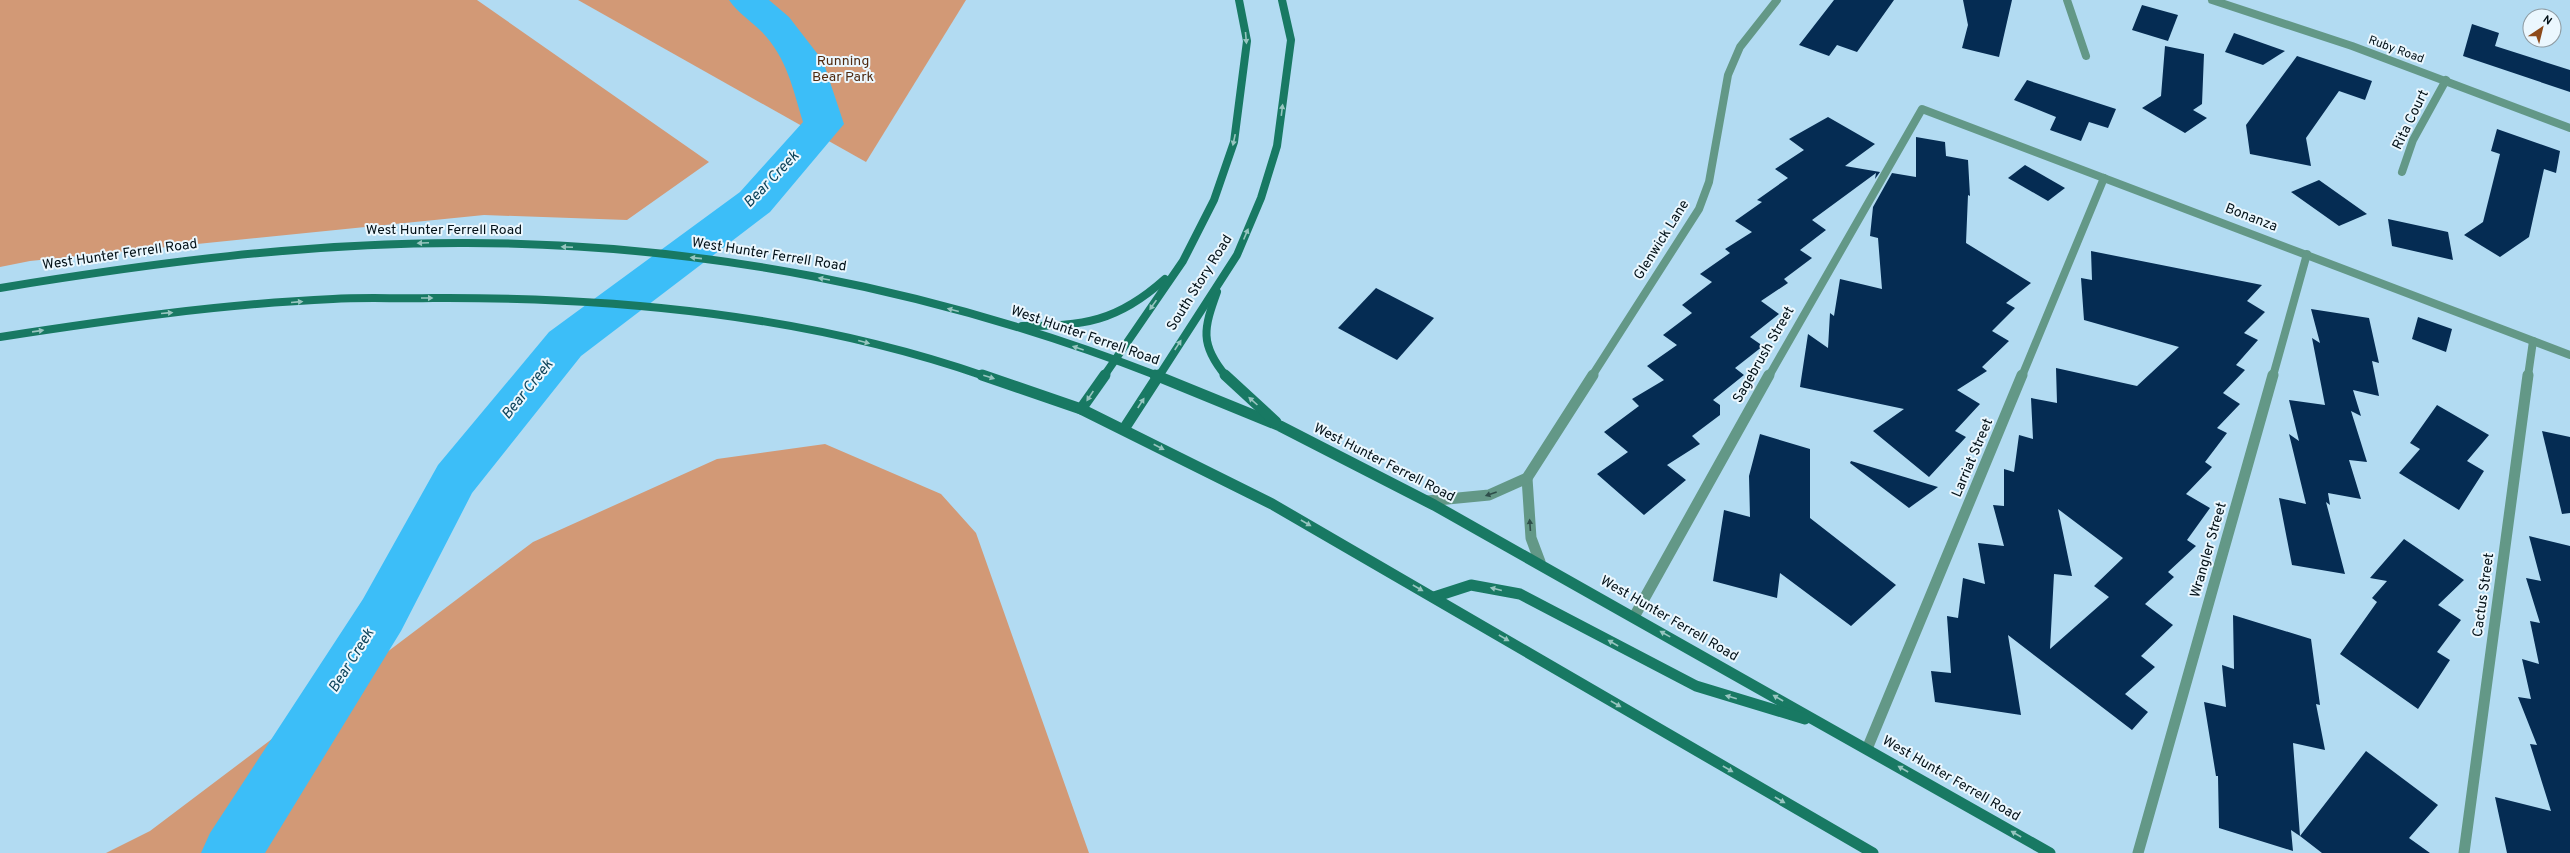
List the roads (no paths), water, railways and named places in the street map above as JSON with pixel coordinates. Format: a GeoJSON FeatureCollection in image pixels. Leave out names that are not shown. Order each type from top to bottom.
{"type":"FeatureCollection","features":[{"type":"Feature","properties":{"kind":"main road","name":"South Story Road"},"geometry":{"type":"LineString","coordinates":[[1081,409],[1183,261],[1214,200],[1234,142],[1247,41],[1239,0]]}},
{"type":"Feature","properties":{"kind":"main road","name":"South Story Road"},"geometry":{"type":"LineString","coordinates":[[1124,429],[1237,255],[1261,198],[1277,146],[1291,40],[1282,0]]}},
{"type":"Feature","properties":{"kind":"main road","name":"West Hunter Ferrell Road"},"geometry":{"type":"LineString","coordinates":[[0,288],[88,272],[246,254],[355,245],[461,242],[603,248],[732,262],[863,286],[1013,326],[1115,360],[1282,427],[1427,501],[1540,562],[2050,853]]}},
{"type":"Feature","properties":{"kind":"main road"},"geometry":{"type":"LineString","coordinates":[[1013,326],[1066,327],[1101,320],[1126,310],[1146,298],[1183,261]]}},
{"type":"Feature","properties":{"kind":"main road"},"geometry":{"type":"LineString","coordinates":[[1221,279],[1204,331],[1211,358],[1225,377],[1282,427]]}},
{"type":"Feature","properties":{"kind":"main road"},"geometry":{"type":"LineString","coordinates":[[0,337],[155,314],[333,299],[517,298],[668,308],[826,332],[956,366],[1081,409],[1124,429],[1272,504],[1873,853]]}},
{"type":"Feature","properties":{"kind":"main road"},"geometry":{"type":"LineString","coordinates":[[1434,597],[1471,585],[1520,594],[1571,618],[1641,659],[1696,686],[1822,724]]}},
{"type":"Feature","properties":{"kind":"street","name":"Glenwick Lane"},"geometry":{"type":"LineString","coordinates":[[1527,478],[1699,209],[1709,182],[1728,75],[1740,47],[1777,0]]}},
{"type":"Feature","properties":{"kind":"street"},"geometry":{"type":"LineString","coordinates":[[2067,0],[2086,56]]}},
{"type":"Feature","properties":{"kind":"street","name":"Ruby Road"},"geometry":{"type":"LineString","coordinates":[[2212,0],[2352,46],[2446,80],[2570,128]]}},
{"type":"Feature","properties":{"kind":"street","name":"Rita Court"},"geometry":{"type":"LineString","coordinates":[[2402,172],[2413,140],[2446,80]]}},
{"type":"Feature","properties":{"kind":"street","name":"Bonanza"},"geometry":{"type":"LineString","coordinates":[[1922,109],[2570,355]]}},
{"type":"Feature","properties":{"kind":"street","name":"Sagebrush Street"},"geometry":{"type":"LineString","coordinates":[[1634,617],[1772,370],[1922,109]]}},
{"type":"Feature","properties":{"kind":"street","name":"Larriat Street"},"geometry":{"type":"LineString","coordinates":[[1867,748],[2104,178]]}},
{"type":"Feature","properties":{"kind":"street","name":"Wrangler Street"},"geometry":{"type":"LineString","coordinates":[[2138,853],[2306,254]]}},
{"type":"Feature","properties":{"kind":"street","name":"Cactus Street"},"geometry":{"type":"LineString","coordinates":[[2464,853],[2533,341]]}},
{"type":"Feature","properties":{"kind":"street"},"geometry":{"type":"LineString","coordinates":[[1427,501],[1489,496],[1527,478],[1531,538],[1540,562]]}},
{"type":"Feature","properties":{"kind":"waterway","name":"Bear Creek"},"geometry":{"type":"LineString","coordinates":[[231,853],[382,615],[455,479],[565,344],[755,202],[824,124],[804,61],[776,25],[747,0]]}},
{"type":"Feature","properties":{"kind":"park label","name":"Running Bear Park"},"geometry":{"type":"Point","coordinates":[843,70]}}]}
